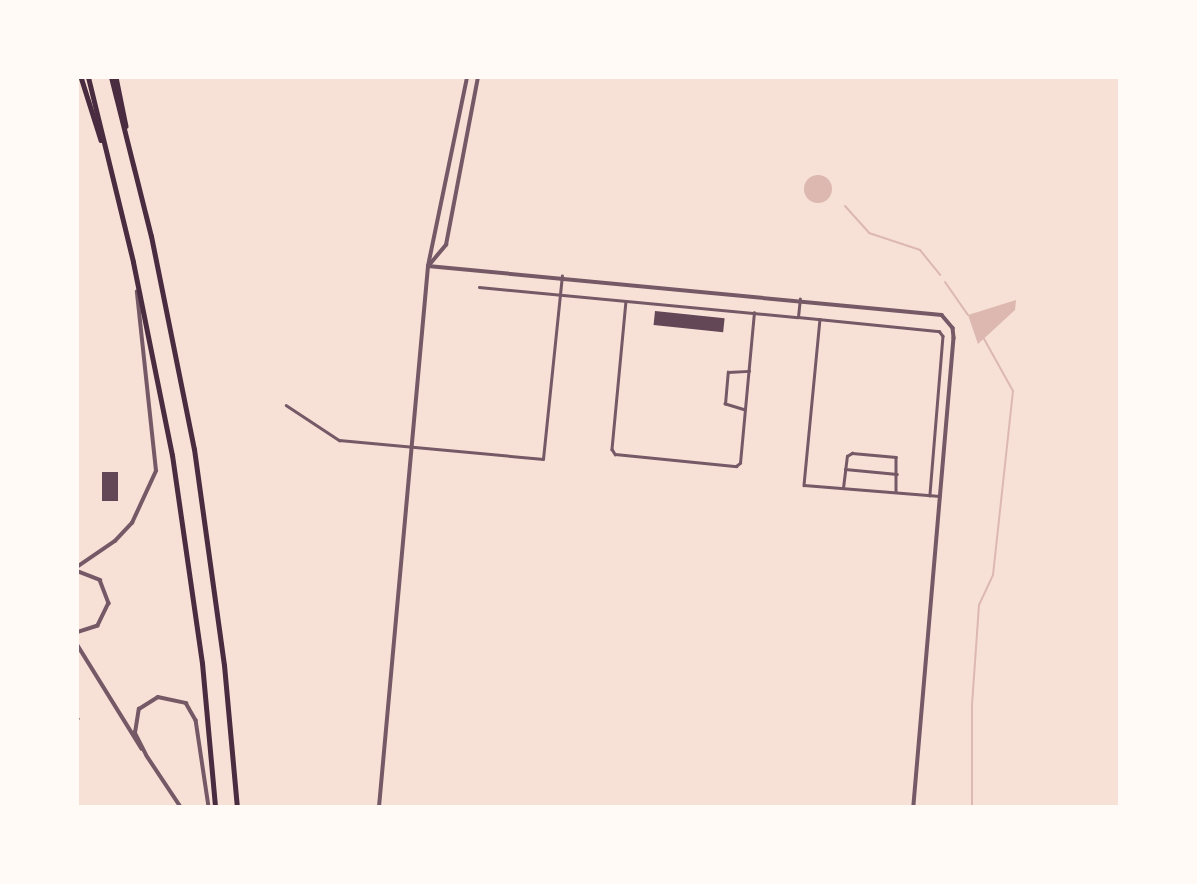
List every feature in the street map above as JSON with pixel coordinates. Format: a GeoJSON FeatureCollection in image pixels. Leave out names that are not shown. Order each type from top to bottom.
{"type":"FeatureCollection","features":[{"type":"Feature","properties":{"kind":"highway"},"geometry":{"type":"LineString","coordinates":[[88,77],[133,262],[172,455],[191,578],[215,807]]}},
{"type":"Feature","properties":{"kind":"highway"},"geometry":{"type":"LineString","coordinates":[[114,77],[194,449],[221,640],[237,807]]}},
{"type":"Feature","properties":{"kind":"main road"},"geometry":{"type":"LineString","coordinates":[[81,77],[112,175]]}},
{"type":"Feature","properties":{"kind":"street"},"geometry":{"type":"LineString","coordinates":[[379,807],[409,448],[428,266],[467,77]]}},
{"type":"Feature","properties":{"kind":"street"},"geometry":{"type":"LineString","coordinates":[[428,266],[446,245],[478,77]]}},
{"type":"Feature","properties":{"kind":"street"},"geometry":{"type":"LineString","coordinates":[[77,633],[99,626],[109,603],[100,580],[77,569],[115,541],[131,523],[156,471],[157,446],[133,262]]}},
{"type":"Feature","properties":{"kind":"street"},"geometry":{"type":"LineString","coordinates":[[428,266],[562,276],[932,312],[953,328],[914,807]]}},
{"type":"Feature","properties":{"kind":"street"},"geometry":{"type":"LineString","coordinates":[[286,405],[339,440],[409,448],[545,457],[562,276]]}},
{"type":"Feature","properties":{"kind":"street"},"geometry":{"type":"LineString","coordinates":[[479,287],[932,329],[943,337],[930,495]]}},
{"type":"Feature","properties":{"kind":"street"},"geometry":{"type":"LineString","coordinates":[[798,317],[800,299]]}},
{"type":"Feature","properties":{"kind":"street"},"geometry":{"type":"LineString","coordinates":[[626,301],[612,449],[615,454],[736,466],[740,463],[754,313]]}},
{"type":"Feature","properties":{"kind":"street"},"geometry":{"type":"LineString","coordinates":[[820,319],[804,485],[940,496]]}},
{"type":"Feature","properties":{"kind":"street"},"geometry":{"type":"LineString","coordinates":[[745,410],[725,404],[728,372],[749,371]]}},
{"type":"Feature","properties":{"kind":"street"},"geometry":{"type":"LineString","coordinates":[[843,488],[849,454],[874,455],[896,457],[896,492]]}},
{"type":"Feature","properties":{"kind":"street"},"geometry":{"type":"LineString","coordinates":[[845,469],[897,474]]}},
{"type":"Feature","properties":{"kind":"street"},"geometry":{"type":"LineString","coordinates":[[77,644],[124,727],[180,807]]}},
{"type":"Feature","properties":{"kind":"street"},"geometry":{"type":"LineString","coordinates":[[146,755],[135,733],[139,709],[159,697],[186,703],[196,720],[209,807]]}},
{"type":"Feature","properties":{"kind":"shaded area"},"geometry":{"type":"Polygon","coordinates":[[[818,175],[828,179],[832,189],[828,199],[818,203],[808,199],[804,189],[808,179],[818,175]]]}},
{"type":"Feature","properties":{"kind":"shaded area"},"geometry":{"type":"Polygon","coordinates":[[[1016,300],[1015,310],[978,344],[968,315],[1016,300]]]}},
{"type":"Feature","properties":{"kind":"building"},"geometry":{"type":"Polygon","coordinates":[[[655,311],[725,318],[723,332],[654,325],[655,311]]]}},
{"type":"Feature","properties":{"kind":"building"},"geometry":{"type":"Polygon","coordinates":[[[102,472],[118,472],[118,501],[102,501],[102,472]]]}},
{"type":"Feature","properties":{"kind":"waterway"},"geometry":{"type":"LineString","coordinates":[[845,206],[869,233],[920,250],[940,275]]}},
{"type":"Feature","properties":{"kind":"waterway"},"geometry":{"type":"LineString","coordinates":[[945,282],[968,315]]}},
{"type":"Feature","properties":{"kind":"waterway"},"geometry":{"type":"LineString","coordinates":[[972,807],[972,705],[979,605],[993,575],[1013,391],[983,337]]}}]}
